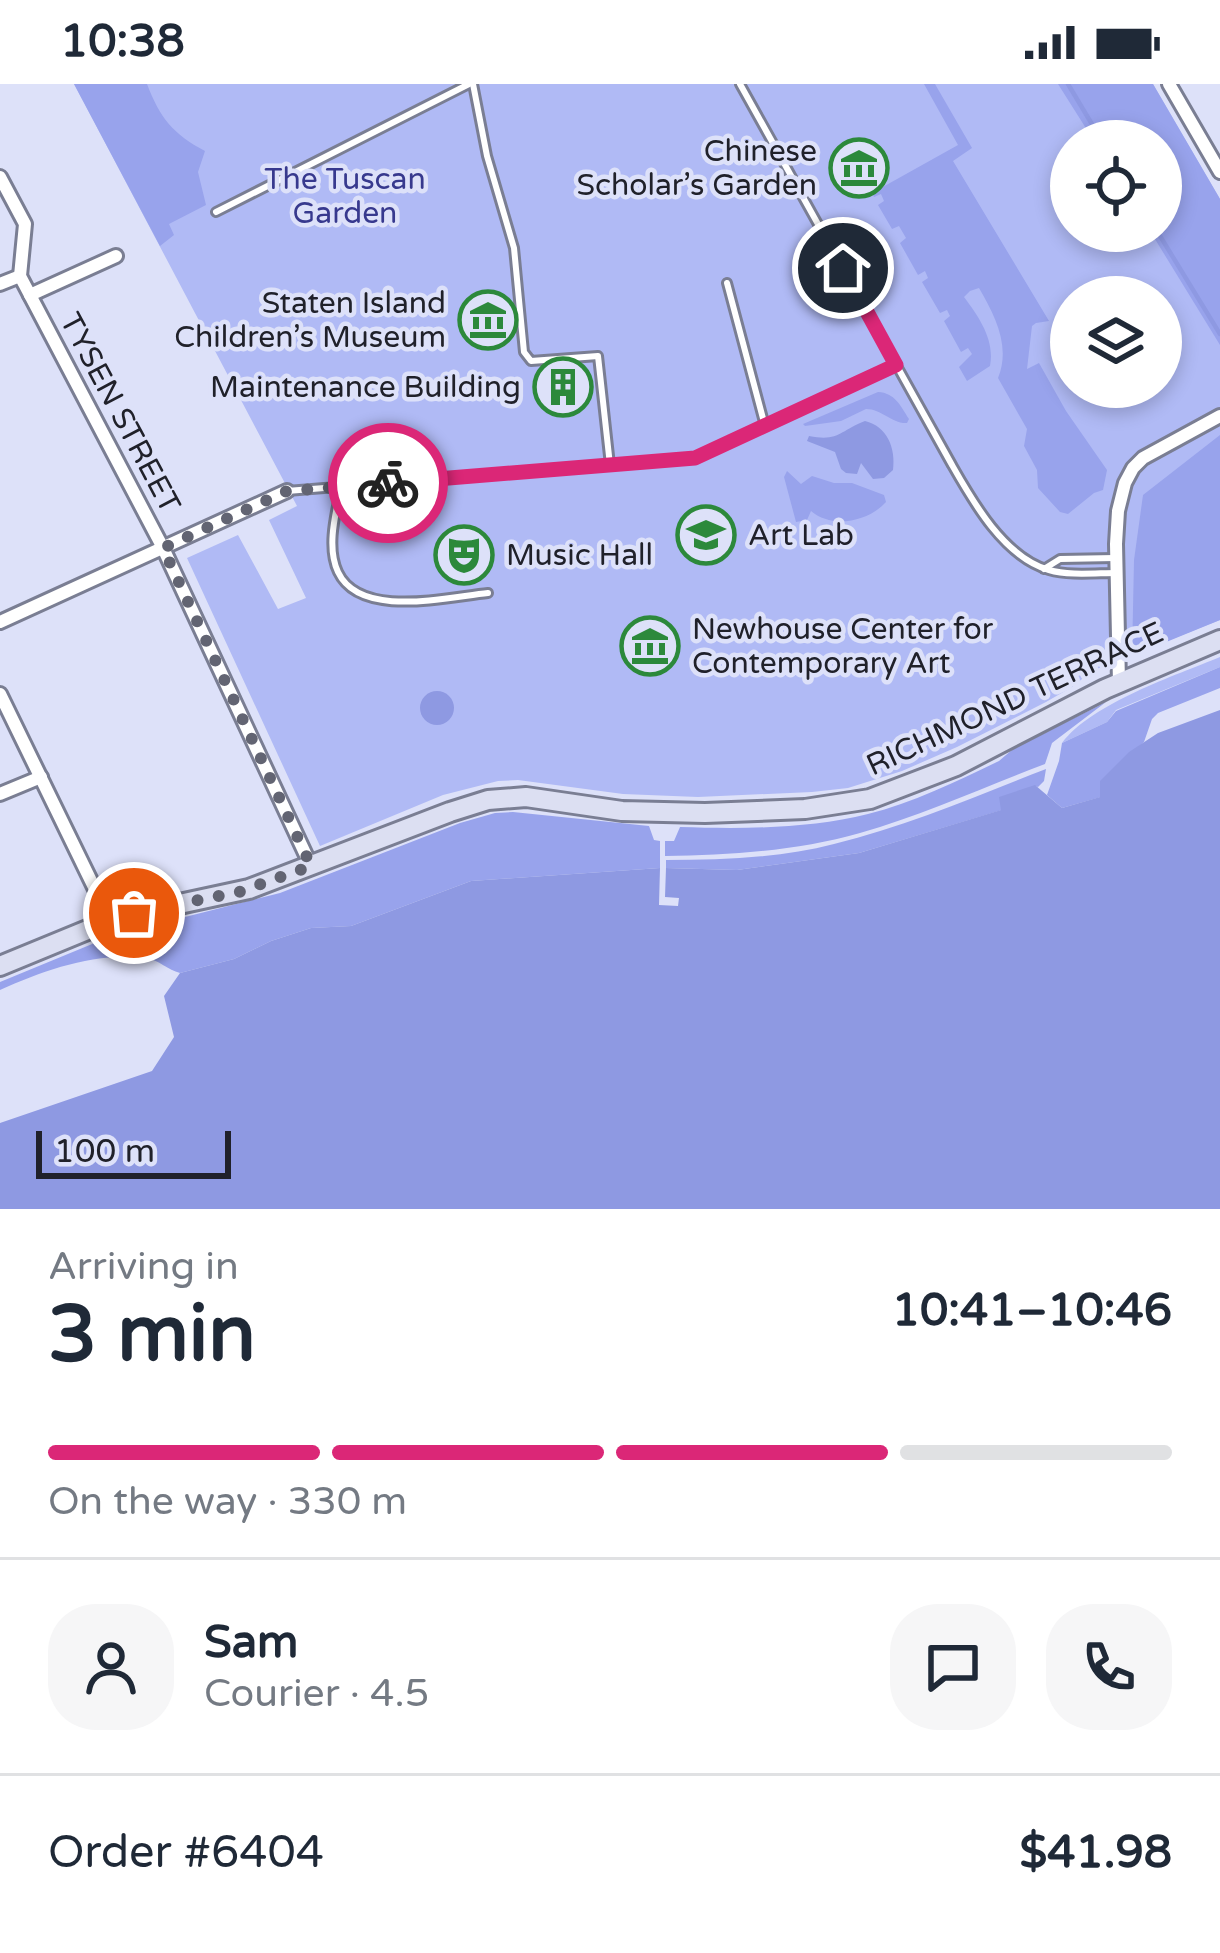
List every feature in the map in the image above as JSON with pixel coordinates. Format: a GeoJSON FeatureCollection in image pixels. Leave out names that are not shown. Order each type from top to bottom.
{"type":"FeatureCollection","features":[{"type":"Feature","properties":{"kind":"main road","name":"RICHMOND TERRACE"},"geometry":{"type":"LineString","coordinates":[[0,966],[110,920],[239,892],[450,812],[507,797],[650,813],[748,812],[853,803],[940,773],[1119,682],[1220,640]]}},
{"type":"Feature","properties":{"kind":"street"},"geometry":{"type":"LineString","coordinates":[[1168,84],[1220,172]]}},
{"type":"Feature","properties":{"kind":"street"},"geometry":{"type":"LineString","coordinates":[[0,177],[25,224],[20,276],[0,284]]}},
{"type":"Feature","properties":{"kind":"street"},"geometry":{"type":"LineString","coordinates":[[31,295],[116,256]]}},
{"type":"Feature","properties":{"kind":"street","name":"TYSEN STREET"},"geometry":{"type":"LineString","coordinates":[[20,276],[163,548],[311,866]]}},
{"type":"Feature","properties":{"kind":"street"},"geometry":{"type":"LineString","coordinates":[[1119,682],[1116,558],[1125,483],[1143,458],[1220,416]]}},
{"type":"Feature","properties":{"kind":"street"},"geometry":{"type":"LineString","coordinates":[[0,622],[287,491]]}},
{"type":"Feature","properties":{"kind":"street"},"geometry":{"type":"LineString","coordinates":[[0,694],[110,920]]}},
{"type":"Feature","properties":{"kind":"street"},"geometry":{"type":"LineString","coordinates":[[0,794],[41,777]]}},
{"type":"Feature","properties":{"kind":"lane"},"geometry":{"type":"LineString","coordinates":[[216,212],[471,84],[514,248],[524,352],[531,361],[598,356],[610,465]]}},
{"type":"Feature","properties":{"kind":"lane"},"geometry":{"type":"LineString","coordinates":[[740,84],[986,519],[1012,548],[1044,569],[1117,573]]}},
{"type":"Feature","properties":{"kind":"lane"},"geometry":{"type":"LineString","coordinates":[[727,284],[765,425]]}},
{"type":"Feature","properties":{"kind":"lane"},"geometry":{"type":"LineString","coordinates":[[287,491],[695,458],[896,365]]}},
{"type":"Feature","properties":{"kind":"lane"},"geometry":{"type":"LineString","coordinates":[[340,487],[333,549],[338,571],[353,590],[391,602],[488,593]]}},
{"type":"Feature","properties":{"kind":"lane"},"geometry":{"type":"LineString","coordinates":[[1044,569],[1060,559],[1116,558]]}},
{"type":"Feature","properties":{"kind":"green space","name":"The Tuscan Garden"},"geometry":{"type":"Polygon","coordinates":[[[74,84],[1153,84],[1174,120],[1050,120],[1050,252],[1182,252],[1182,134],[1220,199],[1220,620],[1092,671],[1046,702],[902,771],[848,788],[698,797],[498,781],[443,795],[320,846],[187,558],[238,535],[278,609],[306,598],[269,520],[297,506],[74,84]]]}},
{"type":"Feature","properties":{"kind":"green space"},"geometry":{"type":"Polygon","coordinates":[[[1220,657],[1220,667],[1116,710],[1107,722],[1062,743],[1114,703],[1220,657]]]}},
{"type":"Feature","properties":{"kind":"shaded area"},"geometry":{"type":"Polygon","coordinates":[[[74,84],[147,84],[169,124],[205,151],[198,172],[206,205],[169,224],[174,235],[160,246],[74,84]]]}},
{"type":"Feature","properties":{"kind":"shaded area"},"geometry":{"type":"Polygon","coordinates":[[[924,84],[935,84],[972,148],[953,161],[1049,321],[1032,326],[1027,369],[1039,363],[1050,383],[1050,408],[1064,408],[1107,470],[1103,490],[1068,514],[1060,512],[1038,488],[1037,470],[1024,446],[1027,429],[998,378],[1002,343],[979,288],[964,297],[988,338],[990,366],[967,381],[959,367],[972,354],[968,348],[961,352],[944,321],[950,316],[947,310],[940,313],[922,282],[928,278],[925,271],[918,275],[900,243],[906,238],[899,226],[892,229],[878,205],[884,201],[881,194],[874,197],[872,193],[958,145],[924,84]]]}},
{"type":"Feature","properties":{"kind":"shaded area"},"geometry":{"type":"Polygon","coordinates":[[[1058,84],[1153,84],[1174,120],[1081,120],[1058,84]]]}},
{"type":"Feature","properties":{"kind":"shaded area"},"geometry":{"type":"Polygon","coordinates":[[[1182,134],[1220,199],[1220,345],[1182,276],[1163,252],[1182,252],[1182,134]]]}},
{"type":"Feature","properties":{"kind":"shaded area"},"geometry":{"type":"Polygon","coordinates":[[[878,392],[897,401],[907,423],[866,409],[841,421],[803,424],[878,392]]]}},
{"type":"Feature","properties":{"kind":"shaded area"},"geometry":{"type":"Polygon","coordinates":[[[865,421],[879,428],[891,446],[893,470],[884,478],[873,479],[861,463],[857,474],[846,473],[835,452],[807,441],[809,436],[833,437],[865,421]]]}},
{"type":"Feature","properties":{"kind":"shaded area"},"geometry":{"type":"Polygon","coordinates":[[[1220,435],[1220,620],[1132,656],[1134,560],[1143,495],[1220,435]]]}},
{"type":"Feature","properties":{"kind":"shaded area"},"geometry":{"type":"Polygon","coordinates":[[[787,471],[801,484],[812,476],[852,483],[884,495],[886,502],[850,521],[829,520],[811,511],[807,520],[796,522],[784,477],[787,471]]]}},
{"type":"Feature","properties":{"kind":"shaded area"},"geometry":{"type":"Polygon","coordinates":[[[1220,667],[1220,688],[1152,719],[1144,742],[1120,763],[1101,797],[1062,808],[1047,795],[1062,743],[1107,722],[1116,711],[1220,667]]]}},
{"type":"Feature","properties":{"kind":"shaded area"},"geometry":{"type":"Polygon","coordinates":[[[437,691],[449,696],[454,708],[449,720],[437,725],[425,720],[420,708],[425,696],[437,691]]]}},
{"type":"Feature","properties":{"kind":"shaded area"},"geometry":{"type":"Polygon","coordinates":[[[1106,702],[1052,743],[1045,764],[907,818],[788,848],[665,856],[665,841],[674,841],[680,827],[798,825],[902,804],[999,761],[1013,749],[1106,702]]]}},
{"type":"Feature","properties":{"kind":"shaded area"},"geometry":{"type":"Polygon","coordinates":[[[1220,710],[1220,1209],[0,1209],[0,1123],[152,1071],[174,1037],[164,996],[180,973],[234,959],[311,928],[351,926],[471,881],[660,868],[659,905],[678,906],[679,898],[665,897],[666,868],[737,870],[859,853],[1001,810],[999,797],[1035,785],[1062,808],[1100,797],[1100,781],[1129,752],[1158,733],[1220,710]]]}},
{"type":"Feature","properties":{"kind":"shaded area"},"geometry":{"type":"Polygon","coordinates":[[[1046,769],[1038,787],[1002,810],[859,853],[737,870],[666,868],[666,860],[751,857],[861,837],[1046,769]]]}},
{"type":"Feature","properties":{"kind":"shaded area"},"geometry":{"type":"Polygon","coordinates":[[[513,812],[649,826],[654,840],[660,841],[660,868],[471,881],[351,926],[311,928],[234,959],[180,973],[146,958],[108,958],[53,970],[0,990],[0,982],[114,935],[280,893],[460,823],[513,812]]]}},
{"type":"Feature","properties":{"kind":"waterway"},"geometry":{"type":"LineString","coordinates":[[1068,84],[1089,120]]}},
{"type":"Feature","properties":{"kind":"waterway"},"geometry":{"type":"LineString","coordinates":[[1170,252],[1220,334]]}},
{"type":"Feature","properties":{"kind":"way so far"},"geometry":{"type":"LineString","coordinates":[[134,913],[239,892],[311,866],[163,548],[287,491],[388,483]]}},
{"type":"Feature","properties":{"kind":"place","name":"Chinese Scholar’s Garden"},"geometry":{"type":"Point","coordinates":[859,168]}},
{"type":"Feature","properties":{"kind":"place","name":"Staten Island Children’s Museum"},"geometry":{"type":"Point","coordinates":[488,320]}},
{"type":"Feature","properties":{"kind":"place","name":"Maintenance Building"},"geometry":{"type":"Point","coordinates":[563,387]}},
{"type":"Feature","properties":{"kind":"place","name":"Art Lab"},"geometry":{"type":"Point","coordinates":[706,535]}},
{"type":"Feature","properties":{"kind":"place","name":"Music Hall"},"geometry":{"type":"Point","coordinates":[464,555]}},
{"type":"Feature","properties":{"kind":"place","name":"Newhouse Center for Contemporary Art"},"geometry":{"type":"Point","coordinates":[650,646]}},
{"type":"Feature","properties":{"kind":"route"},"geometry":{"type":"LineString","coordinates":[[388,483],[695,458],[896,365],[843,268]]}}]}
